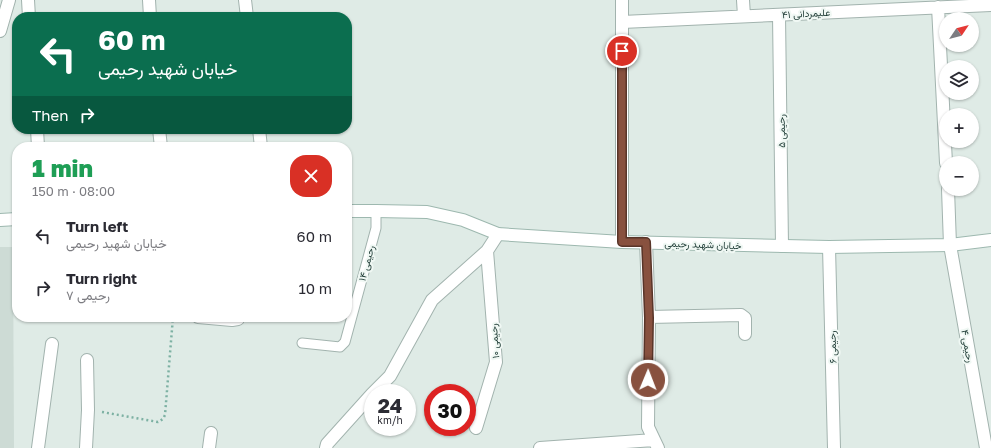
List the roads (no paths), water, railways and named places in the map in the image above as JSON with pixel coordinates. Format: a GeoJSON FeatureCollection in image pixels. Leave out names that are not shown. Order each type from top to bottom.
{"type":"FeatureCollection","features":[{"type":"Feature","properties":{"kind":"street"},"geometry":{"type":"LineString","coordinates":[[0,32],[9,0]]}},
{"type":"Feature","properties":{"kind":"street"},"geometry":{"type":"LineString","coordinates":[[28,0],[29,12]]}},
{"type":"Feature","properties":{"kind":"street"},"geometry":{"type":"LineString","coordinates":[[149,0],[150,12]]}},
{"type":"Feature","properties":{"kind":"street"},"geometry":{"type":"LineString","coordinates":[[245,0],[246,12]]}},
{"type":"Feature","properties":{"kind":"street"},"geometry":{"type":"LineString","coordinates":[[622,0],[622,242]]}},
{"type":"Feature","properties":{"kind":"street"},"geometry":{"type":"LineString","coordinates":[[743,0],[744,16]]}},
{"type":"Feature","properties":{"kind":"street","name":"علیمردانی ۴۱"},"geometry":{"type":"LineString","coordinates":[[622,22],[991,5]]}},
{"type":"Feature","properties":{"kind":"street"},"geometry":{"type":"LineString","coordinates":[[938,7],[946,156]]}},
{"type":"Feature","properties":{"kind":"street","name":"رحیمی ۵"},"geometry":{"type":"LineString","coordinates":[[779,15],[782,246]]}},
{"type":"Feature","properties":{"kind":"street","name":"رحیمی ۴"},"geometry":{"type":"LineString","coordinates":[[948,196],[950,245],[986,448]]}},
{"type":"Feature","properties":{"kind":"street","name":"خیابان شهید رحیمی"},"geometry":{"type":"LineString","coordinates":[[352,211],[428,212],[463,220],[498,234],[622,242],[829,246],[950,245],[991,240]]}},
{"type":"Feature","properties":{"kind":"street"},"geometry":{"type":"LineString","coordinates":[[0,220],[12,219]]}},
{"type":"Feature","properties":{"kind":"street"},"geometry":{"type":"LineString","coordinates":[[326,448],[327,444],[390,376],[432,300],[487,251],[498,234]]}},
{"type":"Feature","properties":{"kind":"street"},"geometry":{"type":"LineString","coordinates":[[540,448],[656,444],[648,427],[649,318],[646,242]]}},
{"type":"Feature","properties":{"kind":"street","name":"رحیمی ۶"},"geometry":{"type":"LineString","coordinates":[[829,246],[834,448]]}},
{"type":"Feature","properties":{"kind":"street","name":"رحیمی ۱۰"},"geometry":{"type":"LineString","coordinates":[[476,428],[496,362],[487,251]]}},
{"type":"Feature","properties":{"kind":"street"},"geometry":{"type":"LineString","coordinates":[[649,318],[741,315],[745,318],[745,334]]}},
{"type":"Feature","properties":{"kind":"street"},"geometry":{"type":"LineString","coordinates":[[38,448],[52,344]]}},
{"type":"Feature","properties":{"kind":"street"},"geometry":{"type":"LineString","coordinates":[[86,448],[88,360]]}},
{"type":"Feature","properties":{"kind":"street"},"geometry":{"type":"LineString","coordinates":[[209,448],[211,433]]}},
{"type":"Feature","properties":{"kind":"lane","name":"رحیمی ۱۴"},"geometry":{"type":"LineString","coordinates":[[352,316],[376,228],[376,211]]}},
{"type":"Feature","properties":{"kind":"lane","name":"رحیمی ۱۴"},"geometry":{"type":"LineString","coordinates":[[302,343],[340,347],[345,342],[350,322]]}}]}
